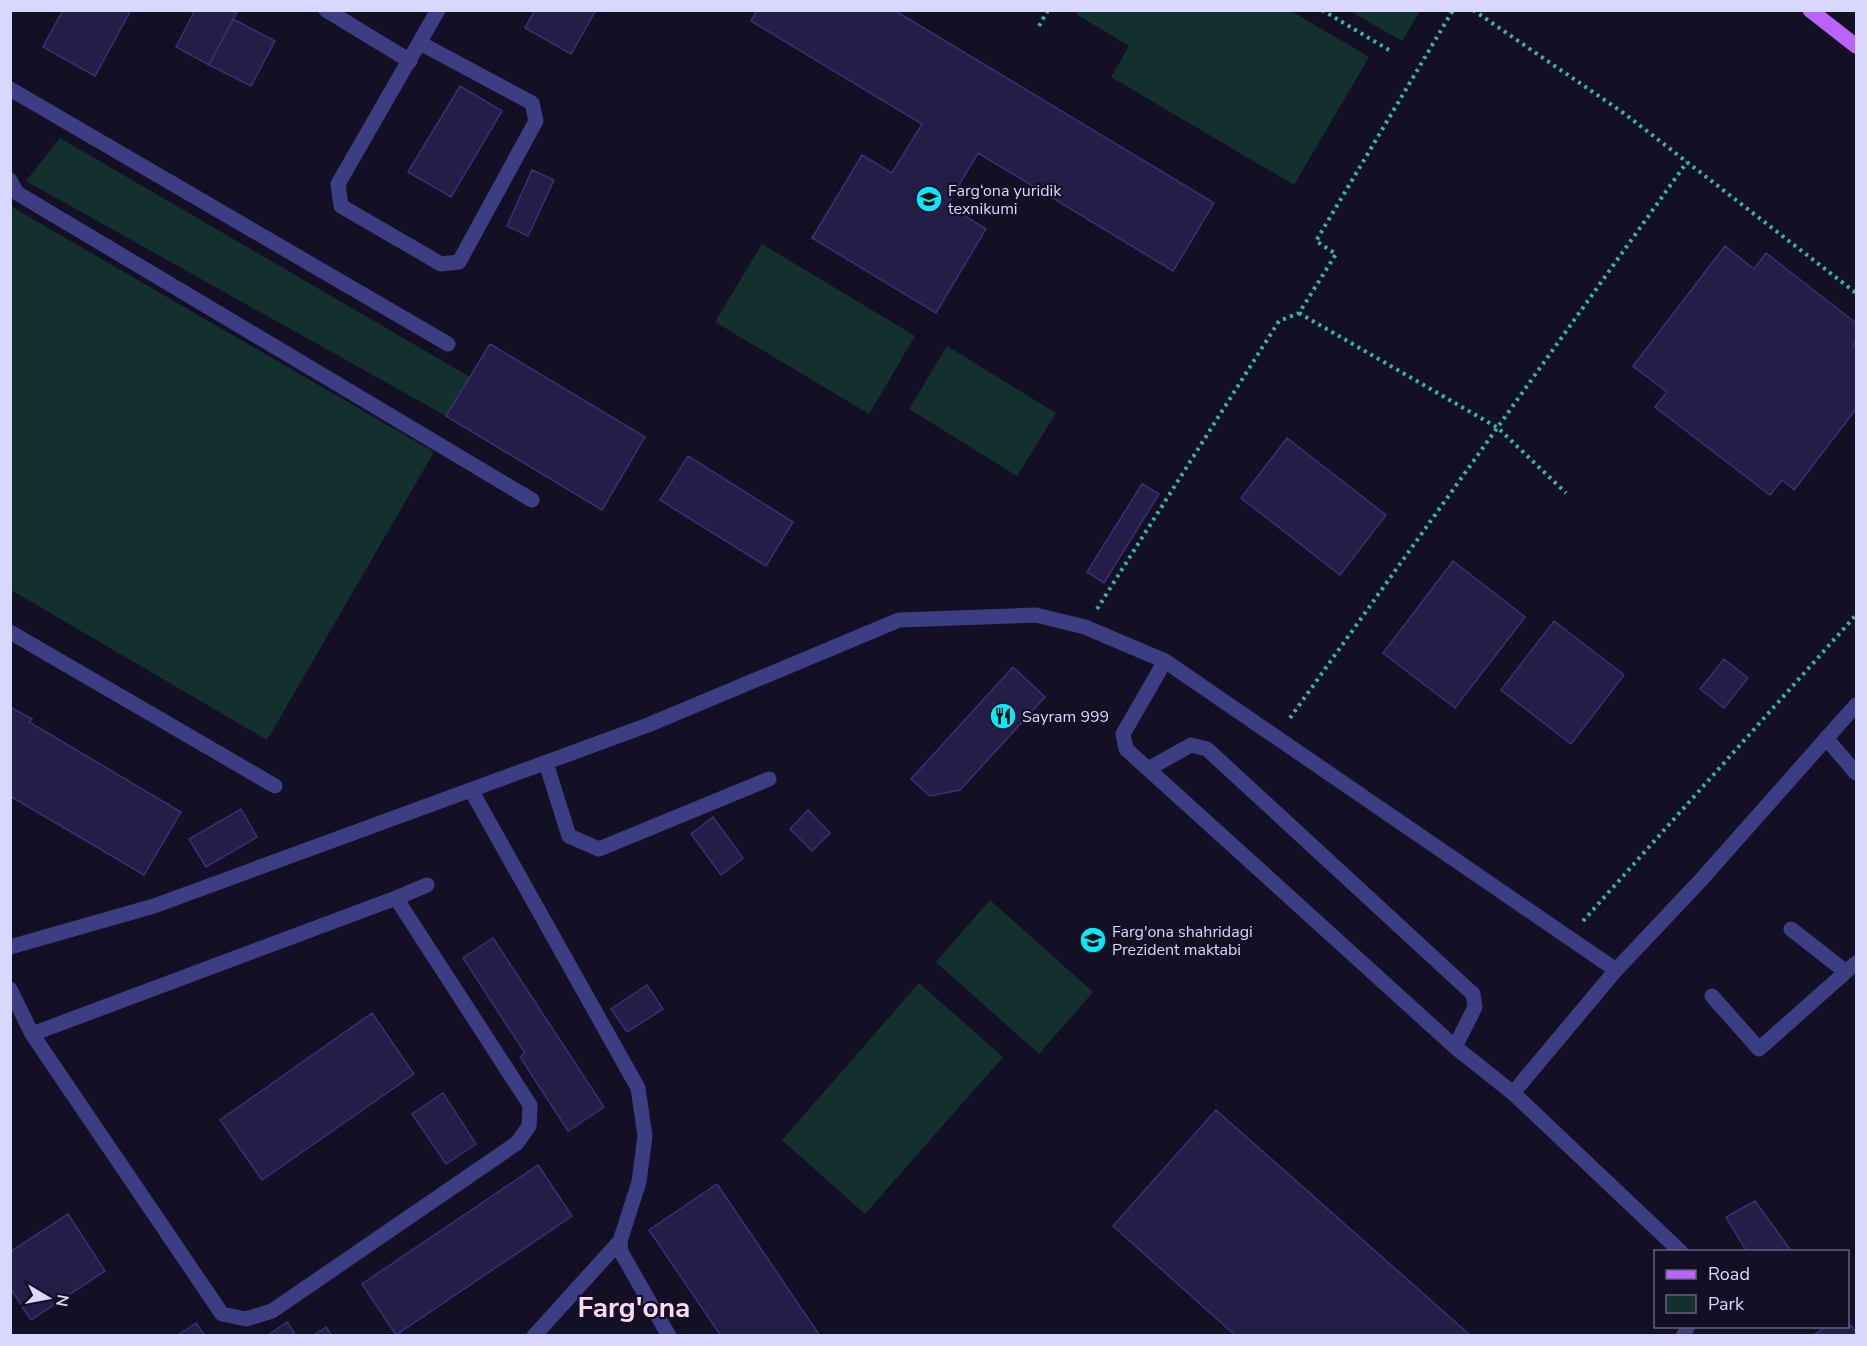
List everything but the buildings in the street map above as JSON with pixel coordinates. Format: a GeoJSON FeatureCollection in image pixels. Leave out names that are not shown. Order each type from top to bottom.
{"type":"FeatureCollection","features":[{"type":"Feature","properties":{"kind":"main road"},"geometry":{"type":"LineString","coordinates":[[1810,10],[1857,46]]}},
{"type":"Feature","properties":{"kind":"street"},"geometry":{"type":"LineString","coordinates":[[326,10],[410,61]]}},
{"type":"Feature","properties":{"kind":"street"},"geometry":{"type":"LineString","coordinates":[[420,43],[532,103],[536,121],[459,262],[441,264],[341,206],[338,184],[438,10]]}},
{"type":"Feature","properties":{"kind":"street"},"geometry":{"type":"LineString","coordinates":[[10,89],[448,344]]}},
{"type":"Feature","properties":{"kind":"street"},"geometry":{"type":"LineString","coordinates":[[10,180],[17,193],[532,500]]}},
{"type":"Feature","properties":{"kind":"street"},"geometry":{"type":"LineString","coordinates":[[10,947],[154,906],[546,763],[648,725],[899,620],[1036,615],[1085,627],[1165,661],[1616,970]]}},
{"type":"Feature","properties":{"kind":"street"},"geometry":{"type":"LineString","coordinates":[[10,632],[275,786]]}},
{"type":"Feature","properties":{"kind":"street"},"geometry":{"type":"LineString","coordinates":[[1165,661],[1123,734],[1126,749],[1455,1047],[1513,1093],[1680,1250]]}},
{"type":"Feature","properties":{"kind":"street"},"geometry":{"type":"LineString","coordinates":[[1513,1093],[1616,970],[1701,881],[1857,705]]}},
{"type":"Feature","properties":{"kind":"street"},"geometry":{"type":"LineString","coordinates":[[1826,738],[1857,773]]}},
{"type":"Feature","properties":{"kind":"street"},"geometry":{"type":"LineString","coordinates":[[1148,769],[1191,745],[1207,749],[1473,994],[1476,1007],[1455,1047]]}},
{"type":"Feature","properties":{"kind":"street"},"geometry":{"type":"LineString","coordinates":[[546,763],[569,836],[599,849],[769,779]]}},
{"type":"Feature","properties":{"kind":"street"},"geometry":{"type":"LineString","coordinates":[[471,790],[638,1088],[645,1136],[639,1182],[620,1241],[621,1252],[669,1335]]}},
{"type":"Feature","properties":{"kind":"street"},"geometry":{"type":"LineString","coordinates":[[32,1034],[427,885]]}},
{"type":"Feature","properties":{"kind":"street"},"geometry":{"type":"LineString","coordinates":[[10,989],[32,1034],[222,1314],[246,1319],[272,1311],[517,1143],[529,1126],[530,1105],[396,898]]}},
{"type":"Feature","properties":{"kind":"street"},"geometry":{"type":"LineString","coordinates":[[1712,996],[1759,1049],[1851,967],[1791,929]]}},
{"type":"Feature","properties":{"kind":"street"},"geometry":{"type":"LineString","coordinates":[[534,1335],[620,1241]]}},
{"type":"Feature","properties":{"kind":"path"},"geometry":{"type":"LineString","coordinates":[[1039,26],[1048,10]]}},
{"type":"Feature","properties":{"kind":"path"},"geometry":{"type":"LineString","coordinates":[[1322,10],[1389,50]]}},
{"type":"Feature","properties":{"kind":"path"},"geometry":{"type":"LineString","coordinates":[[1085,627],[1279,321],[1299,313],[1335,254],[1316,241],[1453,10]]}},
{"type":"Feature","properties":{"kind":"path"},"geometry":{"type":"LineString","coordinates":[[1473,10],[1625,114],[1857,293]]}},
{"type":"Feature","properties":{"kind":"path"},"geometry":{"type":"LineString","coordinates":[[1277,738],[1687,162]]}},
{"type":"Feature","properties":{"kind":"path"},"geometry":{"type":"LineString","coordinates":[[1299,313],[1498,428],[1566,493]]}},
{"type":"Feature","properties":{"kind":"path"},"geometry":{"type":"LineString","coordinates":[[1569,938],[1857,615]]}},
{"type":"Feature","properties":{"kind":"green space"},"geometry":{"type":"Polygon","coordinates":[[[1078,10],[1291,11],[1369,57],[1294,185],[1111,77],[1129,46],[1076,14],[1078,10]]]}},
{"type":"Feature","properties":{"kind":"green space"},"geometry":{"type":"Polygon","coordinates":[[[1420,10],[1402,41],[1350,11],[1420,10]]]}},
{"type":"Feature","properties":{"kind":"green space"},"geometry":{"type":"Polygon","coordinates":[[[60,138],[470,377],[446,416],[26,181],[60,138]]]}},
{"type":"Feature","properties":{"kind":"green space"},"geometry":{"type":"Polygon","coordinates":[[[12,207],[434,452],[267,740],[11,590],[12,207]]]}},
{"type":"Feature","properties":{"kind":"green space"},"geometry":{"type":"Polygon","coordinates":[[[762,244],[915,336],[869,414],[715,322],[762,244]]]}},
{"type":"Feature","properties":{"kind":"green space"},"geometry":{"type":"Polygon","coordinates":[[[947,346],[1056,413],[1017,476],[909,409],[947,346]]]}},
{"type":"Feature","properties":{"kind":"green space"},"geometry":{"type":"Polygon","coordinates":[[[990,900],[1093,992],[1039,1054],[936,962],[990,900]]]}},
{"type":"Feature","properties":{"kind":"green space"},"geometry":{"type":"Polygon","coordinates":[[[919,983],[1003,1057],[865,1214],[782,1140],[919,983]]]}},
{"type":"Feature","properties":{"kind":"place","name":"Farg‘ona yuridik texnikumi"},"geometry":{"type":"Point","coordinates":[929,199]}},
{"type":"Feature","properties":{"kind":"place","name":"Sayram 999"},"geometry":{"type":"Point","coordinates":[1003,716]}},
{"type":"Feature","properties":{"kind":"place","name":"Farg'ona shahridagi Prezident maktabi"},"geometry":{"type":"Point","coordinates":[1093,940]}},
{"type":"Feature","properties":{"kind":"district","name":"Farg'ona"},"geometry":{"type":"Point","coordinates":[634,1307]}}]}
